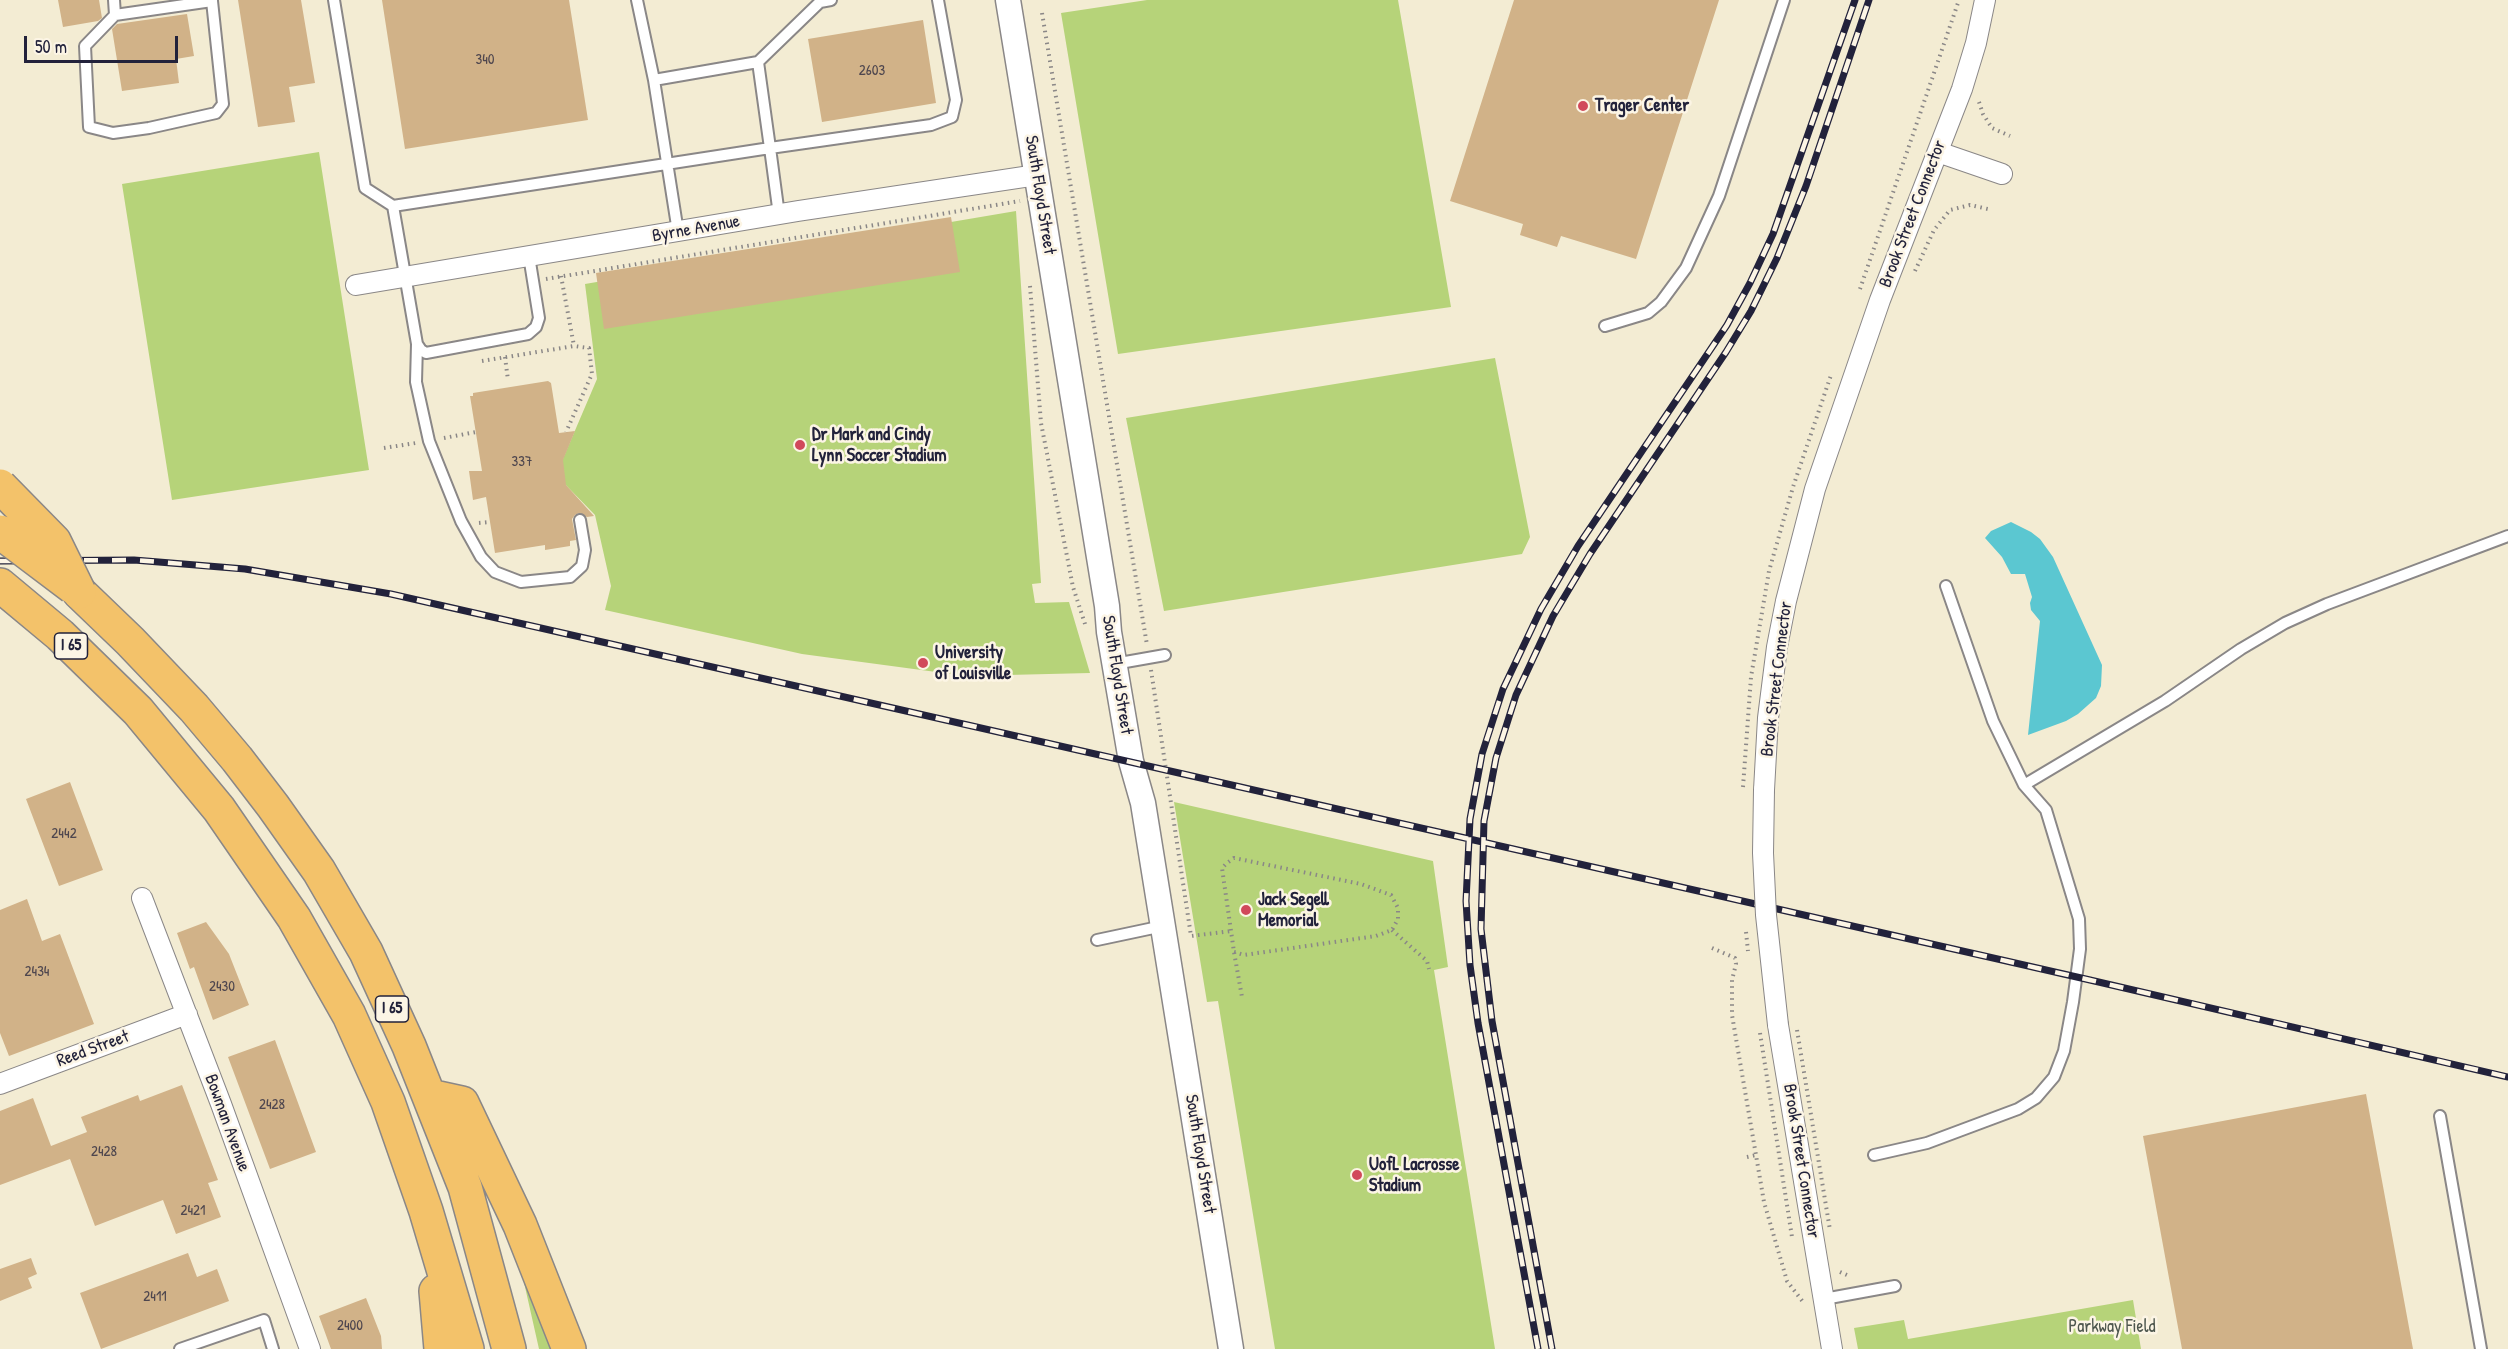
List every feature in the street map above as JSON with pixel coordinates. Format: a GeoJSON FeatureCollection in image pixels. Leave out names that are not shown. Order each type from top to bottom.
{"type":"FeatureCollection","features":[{"type":"Feature","properties":{"kind":"highway"},"geometry":{"type":"LineString","coordinates":[[0,486],[54,541],[79,592]]}},
{"type":"Feature","properties":{"kind":"highway","name":"I 65"},"geometry":{"type":"LineString","coordinates":[[0,532],[79,592],[194,708],[273,806],[318,872],[366,952],[430,1096],[465,1187],[509,1349]]}},
{"type":"Feature","properties":{"kind":"highway","name":"I 65"},"geometry":{"type":"LineString","coordinates":[[0,585],[60,635],[138,711],[219,808],[294,918],[363,1043],[388,1102],[426,1211],[467,1349]]}},
{"type":"Feature","properties":{"kind":"highway"},"geometry":{"type":"LineString","coordinates":[[430,1096],[462,1103],[520,1226],[569,1349]]}},
{"type":"Feature","properties":{"kind":"highway"},"geometry":{"type":"LineString","coordinates":[[426,1211],[441,1349]]}},
{"type":"Feature","properties":{"kind":"street","name":"South Floyd Street"},"geometry":{"type":"LineString","coordinates":[[1008,0],[1114,664],[1131,761],[1143,802],[1231,1349]]}},
{"type":"Feature","properties":{"kind":"street","name":"Brook Street Connector"},"geometry":{"type":"LineString","coordinates":[[1832,1349],[1771,970],[1763,853],[1764,790],[1772,683],[1786,601],[1815,489],[1912,215],[1965,77],[1985,0]]}},
{"type":"Feature","properties":{"kind":"street"},"geometry":{"type":"LineString","coordinates":[[1938,152],[2002,174]]}},
{"type":"Feature","properties":{"kind":"street","name":"Byrne Avenue"},"geometry":{"type":"LineString","coordinates":[[356,285],[779,214],[1037,175]]}},
{"type":"Feature","properties":{"kind":"street","name":"Bowman Avenue"},"geometry":{"type":"LineString","coordinates":[[142,898],[310,1349]]}},
{"type":"Feature","properties":{"kind":"street","name":"Reed Street"},"geometry":{"type":"LineString","coordinates":[[0,1084],[187,1014]]}},
{"type":"Feature","properties":{"kind":"lane"},"geometry":{"type":"LineString","coordinates":[[114,0],[115,15]]}},
{"type":"Feature","properties":{"kind":"lane"},"geometry":{"type":"LineString","coordinates":[[334,0],[365,189],[393,206],[668,162],[931,125],[952,117],[956,100],[938,0]]}},
{"type":"Feature","properties":{"kind":"lane"},"geometry":{"type":"LineString","coordinates":[[638,0],[654,80],[678,232]]}},
{"type":"Feature","properties":{"kind":"lane"},"geometry":{"type":"LineString","coordinates":[[654,80],[758,62],[820,2],[831,0]]}},
{"type":"Feature","properties":{"kind":"lane"},"geometry":{"type":"LineString","coordinates":[[1605,326],[1648,313],[1668,295],[1686,268],[1719,196],[1785,0]]}},
{"type":"Feature","properties":{"kind":"lane"},"geometry":{"type":"LineString","coordinates":[[212,1],[223,104],[216,113],[149,128],[113,133],[88,127],[85,46],[115,15],[212,1]]}},
{"type":"Feature","properties":{"kind":"lane"},"geometry":{"type":"LineString","coordinates":[[758,62],[779,214]]}},
{"type":"Feature","properties":{"kind":"lane"},"geometry":{"type":"LineString","coordinates":[[393,206],[417,344],[416,382],[429,441],[461,521],[481,557],[495,572],[521,582],[570,577],[582,566],[585,550],[580,520]]}},
{"type":"Feature","properties":{"kind":"lane"},"geometry":{"type":"LineString","coordinates":[[417,344],[421,350],[435,352],[528,334],[536,327],[540,318],[529,256]]}},
{"type":"Feature","properties":{"kind":"lane"},"geometry":{"type":"LineString","coordinates":[[2024,785],[2165,701],[2241,649],[2285,623],[2327,604],[2508,536]]}},
{"type":"Feature","properties":{"kind":"lane"},"geometry":{"type":"LineString","coordinates":[[1874,1155],[1927,1143],[2018,1110],[2036,1098],[2054,1077],[2064,1051],[2080,949],[2079,919],[2046,810],[2024,785],[1993,721],[1946,586]]}},
{"type":"Feature","properties":{"kind":"lane"},"geometry":{"type":"LineString","coordinates":[[1114,664],[1166,655]]}},
{"type":"Feature","properties":{"kind":"lane"},"geometry":{"type":"LineString","coordinates":[[1097,940],[1163,926]]}},
{"type":"Feature","properties":{"kind":"lane"},"geometry":{"type":"LineString","coordinates":[[2440,1116],[2481,1349]]}},
{"type":"Feature","properties":{"kind":"lane"},"geometry":{"type":"LineString","coordinates":[[1824,1299],[1895,1286]]}},
{"type":"Feature","properties":{"kind":"lane"},"geometry":{"type":"LineString","coordinates":[[180,1349],[264,1320],[273,1349]]}},
{"type":"Feature","properties":{"kind":"path"},"geometry":{"type":"LineString","coordinates":[[1859,294],[1959,0]]}},
{"type":"Feature","properties":{"kind":"path"},"geometry":{"type":"LineString","coordinates":[[1042,13],[1149,658],[1191,936],[1231,931]]}},
{"type":"Feature","properties":{"kind":"path"},"geometry":{"type":"LineString","coordinates":[[1979,100],[1983,114],[1992,128],[2010,136]]}},
{"type":"Feature","properties":{"kind":"path"},"geometry":{"type":"LineString","coordinates":[[546,279],[1023,200],[1023,207]]}},
{"type":"Feature","properties":{"kind":"path"},"geometry":{"type":"LineString","coordinates":[[1910,281],[1942,217],[1959,206],[1978,206],[1988,209]]}},
{"type":"Feature","properties":{"kind":"path"},"geometry":{"type":"LineString","coordinates":[[561,276],[574,346]]}},
{"type":"Feature","properties":{"kind":"path"},"geometry":{"type":"LineString","coordinates":[[1030,281],[1041,423],[1073,587],[1087,630]]}},
{"type":"Feature","properties":{"kind":"path"},"geometry":{"type":"LineString","coordinates":[[474,362],[574,346],[589,348],[592,374],[566,432]]}},
{"type":"Feature","properties":{"kind":"path"},"geometry":{"type":"LineString","coordinates":[[505,357],[508,380]]}},
{"type":"Feature","properties":{"kind":"path"},"geometry":{"type":"LineString","coordinates":[[1831,375],[1834,365]]}},
{"type":"Feature","properties":{"kind":"path"},"geometry":{"type":"LineString","coordinates":[[1234,952],[1244,955],[1376,936],[1392,930],[1398,920],[1398,908],[1391,895],[1361,885],[1234,858],[1222,868],[1234,952],[1242,997]]}},
{"type":"Feature","properties":{"kind":"path"},"geometry":{"type":"LineString","coordinates":[[1392,930],[1427,961],[1429,969]]}},
{"type":"Feature","properties":{"kind":"path"},"geometry":{"type":"LineString","coordinates":[[1712,948],[1735,958],[1736,964],[1731,980],[1732,1015],[1764,1202],[1787,1281],[1804,1303]]}},
{"type":"Feature","properties":{"kind":"path"},"geometry":{"type":"LineString","coordinates":[[1796,1023],[1830,1230]]}},
{"type":"Feature","properties":{"kind":"path"},"geometry":{"type":"LineString","coordinates":[[1747,1157],[1756,1155]]}},
{"type":"Feature","properties":{"kind":"green space"},"geometry":{"type":"Polygon","coordinates":[[[1147,0],[1398,0],[1451,307],[1118,354],[1061,13],[1147,0]]]}},
{"type":"Feature","properties":{"kind":"green space"},"geometry":{"type":"Polygon","coordinates":[[[319,152],[369,470],[172,500],[122,184],[319,152]]]}},
{"type":"Feature","properties":{"kind":"green space","name":"Dr Mark and Cindy Lynn Soccer Stadium"},"geometry":{"type":"Polygon","coordinates":[[[1016,211],[1041,583],[1032,584],[1035,603],[1069,602],[1090,673],[966,676],[802,654],[605,610],[611,586],[595,515],[556,475],[597,379],[585,284],[1016,211]]]}},
{"type":"Feature","properties":{"kind":"green space"},"geometry":{"type":"Polygon","coordinates":[[[1495,358],[1530,537],[1522,554],[1164,611],[1126,418],[1495,358]]]}},
{"type":"Feature","properties":{"kind":"green space","name":"UofL Lacrosse Stadium"},"geometry":{"type":"Polygon","coordinates":[[[1174,802],[1433,861],[1448,967],[1434,970],[1495,1349],[1275,1349],[1218,1001],[1207,1002],[1174,802]]]}},
{"type":"Feature","properties":{"kind":"green space"},"geometry":{"type":"Polygon","coordinates":[[[506,1219],[560,1349],[539,1349],[523,1278],[506,1219]]]}},
{"type":"Feature","properties":{"kind":"green space","name":"Parkway Field"},"geometry":{"type":"Polygon","coordinates":[[[2133,1300],[2141,1349],[1858,1349],[1854,1328],[1904,1320],[1908,1339],[2133,1300]]]}},
{"type":"Feature","properties":{"kind":"water"},"geometry":{"type":"Polygon","coordinates":[[[2011,522],[2040,539],[2053,557],[2102,665],[2101,686],[2096,698],[2066,721],[2028,735],[2040,621],[2031,610],[2032,597],[2025,574],[2011,574],[2002,557],[1985,538],[1991,531],[2011,522]]]}},
{"type":"Feature","properties":{"kind":"building"},"geometry":{"type":"Polygon","coordinates":[[[58,0],[99,0],[102,18],[98,21],[63,27],[58,0]]]}},
{"type":"Feature","properties":{"kind":"building"},"geometry":{"type":"Polygon","coordinates":[[[238,0],[301,0],[315,83],[289,87],[295,122],[258,127],[238,0]]]}},
{"type":"Feature","properties":{"kind":"building"},"geometry":{"type":"Polygon","coordinates":[[[382,0],[569,0],[588,120],[405,149],[382,0]]]}},
{"type":"Feature","properties":{"kind":"building","name":"Trager Center"},"geometry":{"type":"Polygon","coordinates":[[[1514,0],[1719,0],[1636,259],[1561,236],[1557,247],[1520,235],[1523,224],[1450,201],[1514,0]]]}},
{"type":"Feature","properties":{"kind":"building"},"geometry":{"type":"Polygon","coordinates":[[[187,14],[194,56],[176,59],[179,83],[122,91],[112,29],[117,24],[187,14]]]}},
{"type":"Feature","properties":{"kind":"building"},"geometry":{"type":"Polygon","coordinates":[[[923,20],[936,103],[822,122],[808,39],[923,20]]]}},
{"type":"Feature","properties":{"kind":"building"},"geometry":{"type":"Polygon","coordinates":[[[951,217],[960,272],[604,329],[596,273],[951,217]]]}},
{"type":"Feature","properties":{"kind":"building"},"geometry":{"type":"Polygon","coordinates":[[[548,381],[551,383],[559,433],[575,431],[563,460],[566,485],[594,516],[587,517],[579,513],[575,515],[572,519],[576,540],[570,541],[570,546],[545,550],[545,545],[495,553],[486,497],[473,500],[469,471],[482,471],[470,396],[473,396],[473,393],[548,381]]]}},
{"type":"Feature","properties":{"kind":"building"},"geometry":{"type":"Polygon","coordinates":[[[70,782],[103,870],[59,886],[26,799],[70,782]]]}},
{"type":"Feature","properties":{"kind":"building"},"geometry":{"type":"Polygon","coordinates":[[[27,899],[42,941],[60,934],[94,1024],[9,1056],[0,1033],[0,910],[27,899]]]}},
{"type":"Feature","properties":{"kind":"building"},"geometry":{"type":"Polygon","coordinates":[[[206,922],[229,954],[249,1005],[213,1020],[194,967],[190,969],[177,933],[206,922]]]}},
{"type":"Feature","properties":{"kind":"building"},"geometry":{"type":"Polygon","coordinates":[[[275,1040],[316,1152],[270,1169],[228,1057],[275,1040]]]}},
{"type":"Feature","properties":{"kind":"building"},"geometry":{"type":"Polygon","coordinates":[[[182,1085],[218,1180],[208,1183],[221,1217],[176,1234],[163,1200],[95,1226],[70,1159],[0,1185],[0,1111],[33,1098],[51,1146],[87,1132],[81,1117],[138,1095],[140,1101],[182,1085]]]}},
{"type":"Feature","properties":{"kind":"building"},"geometry":{"type":"Polygon","coordinates":[[[2366,1094],[2413,1349],[2182,1349],[2143,1136],[2366,1094]]]}},
{"type":"Feature","properties":{"kind":"building"},"geometry":{"type":"Polygon","coordinates":[[[188,1253],[197,1277],[217,1269],[229,1301],[101,1349],[80,1293],[188,1253]]]}},
{"type":"Feature","properties":{"kind":"building"},"geometry":{"type":"Polygon","coordinates":[[[31,1258],[37,1274],[28,1278],[32,1288],[0,1301],[0,1269],[31,1258]]]}},
{"type":"Feature","properties":{"kind":"building"},"geometry":{"type":"Polygon","coordinates":[[[366,1298],[381,1336],[382,1349],[331,1349],[319,1316],[366,1298]]]}},
{"type":"Feature","properties":{"kind":"railway"},"geometry":{"type":"LineString","coordinates":[[1538,1349],[1478,1023],[1470,965],[1466,901],[1470,819],[1482,754],[1503,689],[1541,609],[1578,546],[1727,325],[1750,283],[1773,234],[1855,0]]}},
{"type":"Feature","properties":{"kind":"railway"},"geometry":{"type":"LineString","coordinates":[[1552,1349],[1492,1021],[1481,929],[1484,821],[1496,758],[1516,695],[1553,616],[1590,554],[1726,352],[1751,311],[1777,258],[1806,186],[1869,0]]}},
{"type":"Feature","properties":{"kind":"railway"},"geometry":{"type":"LineString","coordinates":[[0,561],[134,560],[245,569],[391,594],[2508,1077]]}},
{"type":"Feature","properties":{"kind":"place","name":"Trager Center"},"geometry":{"type":"Point","coordinates":[1583,106]}},
{"type":"Feature","properties":{"kind":"place","name":"Dr Mark and Cindy Lynn Soccer Stadium"},"geometry":{"type":"Point","coordinates":[800,445]}},
{"type":"Feature","properties":{"kind":"place","name":"University of Louisville"},"geometry":{"type":"Point","coordinates":[923,663]}},
{"type":"Feature","properties":{"kind":"place","name":"Jack Segell Memorial"},"geometry":{"type":"Point","coordinates":[1246,910]}},
{"type":"Feature","properties":{"kind":"place","name":"UofL Lacrosse Stadium"},"geometry":{"type":"Point","coordinates":[1357,1175]}}]}
